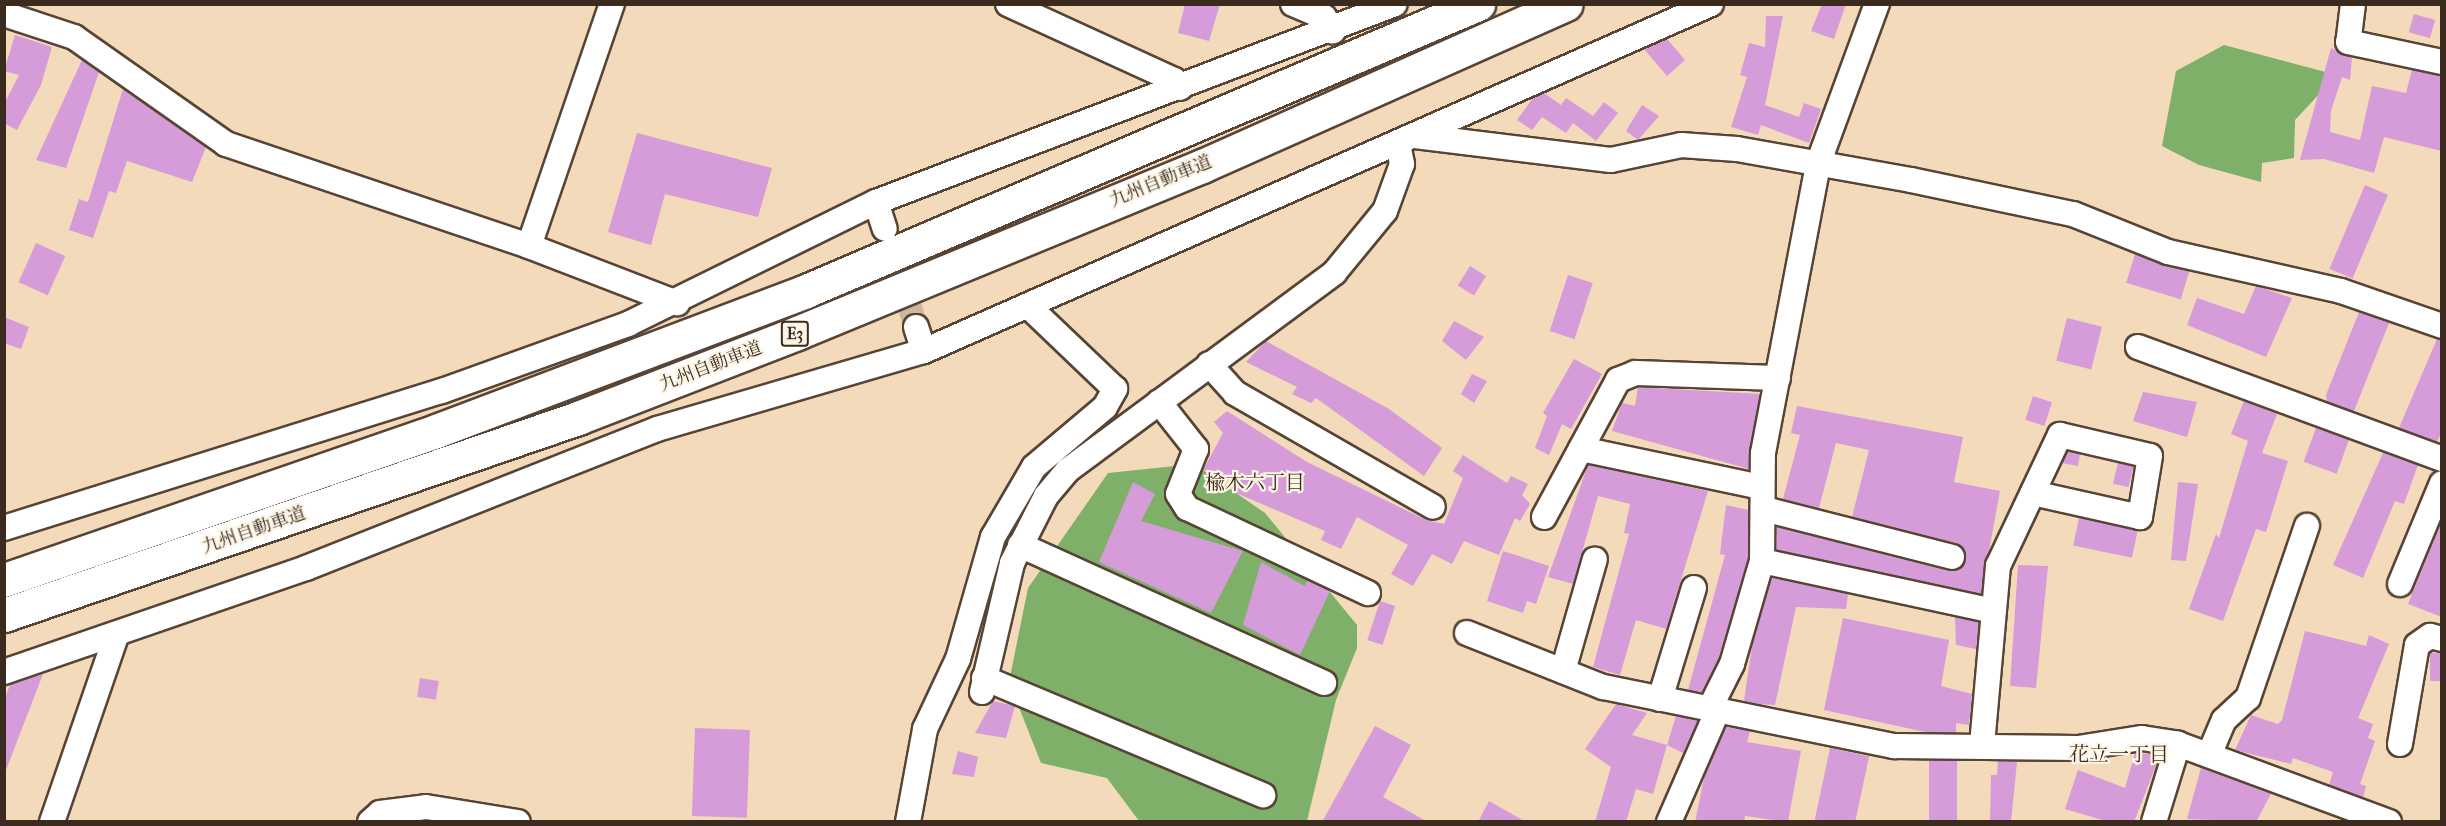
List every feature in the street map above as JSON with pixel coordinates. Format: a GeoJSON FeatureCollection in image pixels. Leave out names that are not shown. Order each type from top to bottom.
{"type":"FeatureCollection","features":[{"type":"Feature","properties":{"kind":"highway","name":"九州自動車道"},"geometry":{"type":"LineString","coordinates":[[4,580],[436,431],[806,291],[1478,4]]}},
{"type":"Feature","properties":{"kind":"highway","name":"九州自動車道"},"geometry":{"type":"LineString","coordinates":[[4,615],[566,422],[797,333],[1202,166],[1566,4]]}},
{"type":"Feature","properties":{"kind":"street"},"geometry":{"type":"LineString","coordinates":[[529,246],[612,4]]}},
{"type":"Feature","properties":{"kind":"street"},"geometry":{"type":"LineString","coordinates":[[1008,4],[1174,80],[1180,88]]}},
{"type":"Feature","properties":{"kind":"street"},"geometry":{"type":"LineString","coordinates":[[1293,4],[1324,17],[1333,32]]}},
{"type":"Feature","properties":{"kind":"street"},"geometry":{"type":"LineString","coordinates":[[4,528],[442,391],[677,303],[876,202],[1333,32],[1395,4]]}},
{"type":"Feature","properties":{"kind":"street"},"geometry":{"type":"LineString","coordinates":[[4,672],[116,636],[657,429],[924,351],[1711,4]]}},
{"type":"Feature","properties":{"kind":"street"},"geometry":{"type":"LineString","coordinates":[[1669,822],[1732,664],[1762,561],[1762,498],[1778,378],[1818,164],[1876,4]]}},
{"type":"Feature","properties":{"kind":"street"},"geometry":{"type":"LineString","coordinates":[[2353,4],[2348,42],[2442,62]]}},
{"type":"Feature","properties":{"kind":"street"},"geometry":{"type":"LineString","coordinates":[[4,14],[74,38],[105,56],[226,144],[529,246],[677,303]]}},
{"type":"Feature","properties":{"kind":"street"},"geometry":{"type":"LineString","coordinates":[[1406,140],[1611,160],[1681,146],[1818,164],[2073,214],[2168,252],[2341,291],[2442,326]]}},
{"type":"Feature","properties":{"kind":"street"},"geometry":{"type":"LineString","coordinates":[[1263,795],[983,685],[1020,545],[1031,519],[1068,470],[1334,273],[1368,234],[1399,179],[1406,140]]}},
{"type":"Feature","properties":{"kind":"street"},"geometry":{"type":"LineString","coordinates":[[876,202],[885,229]]}},
{"type":"Feature","properties":{"kind":"street"},"geometry":{"type":"LineString","coordinates":[[908,822],[925,729],[958,659],[993,537],[1034,467],[1105,407],[1115,389],[1028,306]]}},
{"type":"Feature","properties":{"kind":"street"},"geometry":{"type":"LineString","coordinates":[[916,327],[924,351]]}},
{"type":"Feature","properties":{"kind":"street"},"geometry":{"type":"LineString","coordinates":[[2138,347],[2442,459]]}},
{"type":"Feature","properties":{"kind":"street"},"geometry":{"type":"LineString","coordinates":[[1209,364],[1236,393],[1433,507]]}},
{"type":"Feature","properties":{"kind":"street"},"geometry":{"type":"LineString","coordinates":[[1544,517],[1618,380],[1635,374],[1778,378]]}},
{"type":"Feature","properties":{"kind":"street"},"geometry":{"type":"LineString","coordinates":[[1159,402],[1196,450],[1178,494],[1187,508],[1368,593]]}},
{"type":"Feature","properties":{"kind":"street"},"geometry":{"type":"LineString","coordinates":[[1982,745],[1998,566],[2060,435],[2150,456],[2140,516],[2033,493]]}},
{"type":"Feature","properties":{"kind":"street"},"geometry":{"type":"LineString","coordinates":[[1581,449],[1762,498],[1952,557]]}},
{"type":"Feature","properties":{"kind":"street"},"geometry":{"type":"LineString","coordinates":[[2400,584],[2442,483]]}},
{"type":"Feature","properties":{"kind":"street"},"geometry":{"type":"LineString","coordinates":[[2209,756],[2224,720],[2248,698],[2307,526]]}},
{"type":"Feature","properties":{"kind":"street"},"geometry":{"type":"LineString","coordinates":[[1020,545],[1324,683]]}},
{"type":"Feature","properties":{"kind":"street"},"geometry":{"type":"LineString","coordinates":[[1563,671],[1595,559]]}},
{"type":"Feature","properties":{"kind":"street"},"geometry":{"type":"LineString","coordinates":[[1762,561],[1994,611]]}},
{"type":"Feature","properties":{"kind":"street"},"geometry":{"type":"LineString","coordinates":[[1660,699],[1694,588]]}},
{"type":"Feature","properties":{"kind":"street"},"geometry":{"type":"LineString","coordinates":[[1467,633],[1604,687],[1894,746],[1982,745],[2078,748],[2142,738],[2178,744],[2389,822]]}},
{"type":"Feature","properties":{"kind":"street"},"geometry":{"type":"LineString","coordinates":[[52,822],[116,636]]}},
{"type":"Feature","properties":{"kind":"street"},"geometry":{"type":"LineString","coordinates":[[2400,744],[2417,645],[2430,636],[2442,639]]}},
{"type":"Feature","properties":{"kind":"street"},"geometry":{"type":"LineString","coordinates":[[2154,822],[2178,744]]}},
{"type":"Feature","properties":{"kind":"street"},"geometry":{"type":"LineString","coordinates":[[370,822],[380,813],[426,807],[518,822]]}},
{"type":"Feature","properties":{"kind":"green space"},"geometry":{"type":"Polygon","coordinates":[[[2224,45],[2337,75],[2295,120],[2294,158],[2262,163],[2261,182],[2199,165],[2162,146],[2176,71],[2224,45]]]}},
{"type":"Feature","properties":{"kind":"green space"},"geometry":{"type":"Polygon","coordinates":[[[1194,464],[1265,513],[1357,625],[1357,648],[1336,700],[1307,821],[1139,821],[1107,778],[1041,763],[1009,682],[1028,588],[1108,473],[1194,464]]]}},
{"type":"Feature","properties":{"kind":"building"},"geometry":{"type":"Polygon","coordinates":[[[1185,4],[1220,4],[1209,41],[1178,33],[1185,4]]]}},
{"type":"Feature","properties":{"kind":"building"},"geometry":{"type":"Polygon","coordinates":[[[1822,4],[1846,4],[1834,39],[1811,31],[1822,4]]]}},
{"type":"Feature","properties":{"kind":"building"},"geometry":{"type":"Polygon","coordinates":[[[2414,14],[2435,20],[2430,38],[2409,32],[2414,14]]]}},
{"type":"Feature","properties":{"kind":"building"},"geometry":{"type":"Polygon","coordinates":[[[1766,16],[1783,16],[1765,105],[1799,117],[1804,103],[1821,109],[1809,143],[1761,125],[1758,135],[1731,127],[1747,77],[1740,75],[1749,43],[1765,47],[1766,16]]]}},
{"type":"Feature","properties":{"kind":"building"},"geometry":{"type":"Polygon","coordinates":[[[15,35],[52,47],[41,85],[17,130],[4,123],[4,104],[19,75],[4,71],[15,35]]]}},
{"type":"Feature","properties":{"kind":"building"},"geometry":{"type":"Polygon","coordinates":[[[1667,39],[1685,60],[1667,76],[1644,49],[1667,39]]]}},
{"type":"Feature","properties":{"kind":"building"},"geometry":{"type":"Polygon","coordinates":[[[2331,48],[2352,57],[2350,80],[2342,77],[2331,111],[2330,132],[2360,140],[2372,86],[2406,93],[2412,70],[2442,76],[2442,151],[2384,137],[2374,173],[2324,159],[2300,160],[2331,48]]]}},
{"type":"Feature","properties":{"kind":"building"},"geometry":{"type":"Polygon","coordinates":[[[82,60],[99,72],[66,168],[36,160],[82,60]]]}},
{"type":"Feature","properties":{"kind":"building"},"geometry":{"type":"Polygon","coordinates":[[[123,89],[206,147],[192,182],[127,161],[116,193],[109,191],[93,238],[69,230],[79,199],[88,202],[123,89]]]}},
{"type":"Feature","properties":{"kind":"building"},"geometry":{"type":"Polygon","coordinates":[[[1544,93],[1561,105],[1566,98],[1593,116],[1604,102],[1618,113],[1596,141],[1573,123],[1566,133],[1542,117],[1532,130],[1517,120],[1533,98],[1544,93]]]}},
{"type":"Feature","properties":{"kind":"building"},"geometry":{"type":"Polygon","coordinates":[[[1642,105],[1659,116],[1638,140],[1626,131],[1642,105]]]}},
{"type":"Feature","properties":{"kind":"building"},"geometry":{"type":"Polygon","coordinates":[[[637,133],[772,168],[758,217],[665,194],[651,245],[608,232],[637,133]]]}},
{"type":"Feature","properties":{"kind":"building"},"geometry":{"type":"Polygon","coordinates":[[[2365,185],[2388,195],[2352,279],[2329,269],[2365,185]]]}},
{"type":"Feature","properties":{"kind":"building"},"geometry":{"type":"Polygon","coordinates":[[[36,243],[65,256],[48,295],[19,282],[36,243]]]}},
{"type":"Feature","properties":{"kind":"building"},"geometry":{"type":"Polygon","coordinates":[[[2135,254],[2190,271],[2181,299],[2126,283],[2135,254]]]}},
{"type":"Feature","properties":{"kind":"building"},"geometry":{"type":"Polygon","coordinates":[[[1470,266],[1486,276],[1474,296],[1458,286],[1470,266]]]}},
{"type":"Feature","properties":{"kind":"building"},"geometry":{"type":"Polygon","coordinates":[[[1568,275],[1593,283],[1574,339],[1550,331],[1568,275]]]}},
{"type":"Feature","properties":{"kind":"building"},"geometry":{"type":"Polygon","coordinates":[[[2256,286],[2292,298],[2266,357],[2187,325],[2197,298],[2244,314],[2256,286]]]}},
{"type":"Feature","properties":{"kind":"building"},"geometry":{"type":"Polygon","coordinates":[[[2359,312],[2389,323],[2354,411],[2327,402],[2326,395],[2359,312]]]}},
{"type":"Feature","properties":{"kind":"building"},"geometry":{"type":"Polygon","coordinates":[[[4,317],[29,327],[21,349],[4,343],[4,317]]]}},
{"type":"Feature","properties":{"kind":"building"},"geometry":{"type":"Polygon","coordinates":[[[2067,318],[2102,327],[2091,369],[2056,361],[2067,318]]]}},
{"type":"Feature","properties":{"kind":"building"},"geometry":{"type":"Polygon","coordinates":[[[1454,321],[1484,337],[1466,360],[1442,341],[1454,321]]]}},
{"type":"Feature","properties":{"kind":"building"},"geometry":{"type":"Polygon","coordinates":[[[2437,339],[2442,340],[2442,431],[2437,442],[2399,428],[2437,339]]]}},
{"type":"Feature","properties":{"kind":"building"},"geometry":{"type":"Polygon","coordinates":[[[1266,341],[1389,409],[1442,448],[1424,476],[1316,398],[1311,403],[1292,394],[1297,387],[1246,362],[1266,341]]]}},
{"type":"Feature","properties":{"kind":"building"},"geometry":{"type":"Polygon","coordinates":[[[1574,359],[1602,374],[1571,429],[1562,424],[1549,455],[1535,448],[1547,416],[1543,413],[1574,359]]]}},
{"type":"Feature","properties":{"kind":"building"},"geometry":{"type":"Polygon","coordinates":[[[1472,374],[1487,381],[1474,403],[1461,394],[1472,374]]]}},
{"type":"Feature","properties":{"kind":"building"},"geometry":{"type":"Polygon","coordinates":[[[1638,387],[1760,394],[1749,469],[1612,431],[1622,403],[1635,406],[1638,387]]]}},
{"type":"Feature","properties":{"kind":"building"},"geometry":{"type":"Polygon","coordinates":[[[2143,392],[2197,402],[2187,437],[2133,421],[2143,392]]]}},
{"type":"Feature","properties":{"kind":"building"},"geometry":{"type":"Polygon","coordinates":[[[2033,396],[2052,402],[2044,426],[2025,420],[2033,396]]]}},
{"type":"Feature","properties":{"kind":"building"},"geometry":{"type":"Polygon","coordinates":[[[2244,401],[2277,414],[2262,453],[2288,461],[2266,532],[2256,529],[2223,621],[2189,609],[2216,534],[2219,538],[2248,441],[2231,434],[2244,401]]]}},
{"type":"Feature","properties":{"kind":"building"},"geometry":{"type":"Polygon","coordinates":[[[1797,406],[1963,437],[1954,482],[2000,491],[1981,594],[1776,550],[1777,527],[1948,571],[1966,560],[1956,543],[1852,517],[1869,450],[1836,443],[1819,508],[1783,499],[1800,435],[1791,433],[1797,406]]]}},
{"type":"Feature","properties":{"kind":"building"},"geometry":{"type":"Polygon","coordinates":[[[1227,411],[1307,462],[1426,520],[1444,524],[1463,478],[1453,471],[1463,455],[1507,483],[1511,476],[1528,484],[1522,495],[1530,504],[1520,521],[1515,518],[1499,555],[1464,541],[1452,564],[1432,554],[1413,586],[1391,574],[1408,545],[1357,517],[1341,549],[1321,540],[1325,531],[1236,493],[1239,484],[1203,470],[1223,433],[1214,422],[1227,411]]]}},
{"type":"Feature","properties":{"kind":"building"},"geometry":{"type":"Polygon","coordinates":[[[2316,428],[2349,440],[2337,474],[2304,462],[2316,428]]]}},
{"type":"Feature","properties":{"kind":"building"},"geometry":{"type":"Polygon","coordinates":[[[2068,451],[2080,454],[2078,466],[2062,463],[2068,451]]]}},
{"type":"Feature","properties":{"kind":"building"},"geometry":{"type":"Polygon","coordinates":[[[2383,453],[2418,465],[2404,504],[2395,501],[2363,578],[2333,565],[2383,453]]]}},
{"type":"Feature","properties":{"kind":"building"},"geometry":{"type":"Polygon","coordinates":[[[2118,463],[2134,467],[2128,487],[2113,483],[2118,463]]]}},
{"type":"Feature","properties":{"kind":"building"},"geometry":{"type":"Polygon","coordinates":[[[1588,465],[1708,491],[1666,629],[1636,620],[1620,675],[1593,667],[1629,534],[1624,533],[1630,504],[1598,496],[1573,584],[1548,577],[1588,465]]]}},
{"type":"Feature","properties":{"kind":"building"},"geometry":{"type":"Polygon","coordinates":[[[1133,482],[1155,494],[1141,521],[1243,551],[1211,613],[1099,562],[1133,482]]]}},
{"type":"Feature","properties":{"kind":"building"},"geometry":{"type":"Polygon","coordinates":[[[2178,482],[2198,484],[2186,561],[2171,560],[2178,482]]]}},
{"type":"Feature","properties":{"kind":"building"},"geometry":{"type":"Polygon","coordinates":[[[1726,505],[1748,510],[1748,559],[1718,660],[1702,692],[1688,690],[1725,555],[1720,554],[1726,505]]]}},
{"type":"Feature","properties":{"kind":"building"},"geometry":{"type":"Polygon","coordinates":[[[2079,518],[2138,530],[2132,558],[2073,545],[2079,518]]]}},
{"type":"Feature","properties":{"kind":"building"},"geometry":{"type":"Polygon","coordinates":[[[2442,521],[2442,617],[2408,604],[2442,521]]]}},
{"type":"Feature","properties":{"kind":"building"},"geometry":{"type":"Polygon","coordinates":[[[1503,551],[1549,566],[1536,604],[1527,601],[1523,613],[1487,601],[1503,551]]]}},
{"type":"Feature","properties":{"kind":"building"},"geometry":{"type":"Polygon","coordinates":[[[1261,562],[1305,586],[1307,580],[1330,591],[1300,655],[1243,625],[1261,562]]]}},
{"type":"Feature","properties":{"kind":"building"},"geometry":{"type":"Polygon","coordinates":[[[2018,565],[2048,566],[2036,688],[2010,686],[2018,565]]]}},
{"type":"Feature","properties":{"kind":"building"},"geometry":{"type":"Polygon","coordinates":[[[1772,578],[1848,594],[1846,609],[1796,607],[1775,705],[1744,701],[1752,646],[1772,578]]]}},
{"type":"Feature","properties":{"kind":"building"},"geometry":{"type":"Polygon","coordinates":[[[1380,601],[1395,606],[1383,645],[1367,640],[1380,601]]]}},
{"type":"Feature","properties":{"kind":"building"},"geometry":{"type":"Polygon","coordinates":[[[1955,617],[1979,622],[1976,649],[1956,645],[1955,617]]]}},
{"type":"Feature","properties":{"kind":"building"},"geometry":{"type":"Polygon","coordinates":[[[1843,618],[1949,640],[1941,686],[1972,694],[1969,725],[1956,723],[1956,732],[1925,732],[1824,710],[1843,618]]]}},
{"type":"Feature","properties":{"kind":"building"},"geometry":{"type":"Polygon","coordinates":[[[2305,631],[2366,646],[2369,635],[2389,644],[2358,718],[2373,724],[2368,738],[2375,741],[2360,784],[2366,786],[2363,797],[2329,785],[2333,772],[2293,758],[2291,764],[2235,750],[2251,715],[2278,724],[2282,720],[2305,631]]]}},
{"type":"Feature","properties":{"kind":"building"},"geometry":{"type":"Polygon","coordinates":[[[2430,653],[2442,653],[2442,681],[2430,681],[2430,653]]]}},
{"type":"Feature","properties":{"kind":"building"},"geometry":{"type":"Polygon","coordinates":[[[43,674],[6,770],[4,770],[4,700],[10,685],[43,674]]]}},
{"type":"Feature","properties":{"kind":"building"},"geometry":{"type":"Polygon","coordinates":[[[420,678],[439,681],[436,700],[417,697],[420,678]]]}},
{"type":"Feature","properties":{"kind":"building"},"geometry":{"type":"Polygon","coordinates":[[[993,701],[1015,706],[1006,738],[975,733],[993,701]]]}},
{"type":"Feature","properties":{"kind":"building"},"geometry":{"type":"Polygon","coordinates":[[[1616,704],[1647,713],[1632,735],[1667,745],[1653,794],[1636,789],[1626,822],[1595,822],[1611,767],[1585,749],[1616,704]]]}},
{"type":"Feature","properties":{"kind":"building"},"geometry":{"type":"Polygon","coordinates":[[[1676,716],[1698,721],[1683,753],[1667,745],[1676,716]]]}},
{"type":"Feature","properties":{"kind":"building"},"geometry":{"type":"Polygon","coordinates":[[[1375,726],[1411,745],[1383,797],[1428,822],[1322,822],[1375,726]]]}},
{"type":"Feature","properties":{"kind":"building"},"geometry":{"type":"Polygon","coordinates":[[[1726,727],[1750,731],[1747,742],[1801,751],[1788,822],[1745,816],[1744,822],[1695,822],[1704,778],[1726,727]]]}},
{"type":"Feature","properties":{"kind":"building"},"geometry":{"type":"Polygon","coordinates":[[[695,728],[750,730],[747,818],[692,816],[695,728]]]}},
{"type":"Feature","properties":{"kind":"building"},"geometry":{"type":"Polygon","coordinates":[[[1830,748],[1869,756],[1855,822],[1827,822],[1815,819],[1830,748]]]}},
{"type":"Feature","properties":{"kind":"building"},"geometry":{"type":"Polygon","coordinates":[[[958,751],[978,757],[974,777],[952,774],[958,751]]]}},
{"type":"Feature","properties":{"kind":"building"},"geometry":{"type":"Polygon","coordinates":[[[2135,753],[2160,755],[2134,822],[2109,822],[2065,809],[2078,770],[2125,788],[2135,753]]]}},
{"type":"Feature","properties":{"kind":"building"},"geometry":{"type":"Polygon","coordinates":[[[1929,761],[1957,761],[1957,822],[1929,822],[1929,761]]]}},
{"type":"Feature","properties":{"kind":"building"},"geometry":{"type":"Polygon","coordinates":[[[1998,761],[2017,762],[2011,822],[1990,822],[1991,775],[1997,775],[1998,761]]]}},
{"type":"Feature","properties":{"kind":"building"},"geometry":{"type":"Polygon","coordinates":[[[2201,768],[2271,794],[2256,822],[2187,819],[2201,768]]]}},
{"type":"Feature","properties":{"kind":"building"},"geometry":{"type":"Polygon","coordinates":[[[1489,801],[1526,822],[1478,822],[1489,801]]]}},
{"type":"Feature","properties":{"kind":"tunnel"},"geometry":{"type":"LineString","coordinates":[[888,238],[916,327]]}},
{"type":"Feature","properties":{"kind":"district","name":"楡木六丁目"},"geometry":{"type":"Point","coordinates":[1255,482]}},
{"type":"Feature","properties":{"kind":"district","name":"花立一丁目"},"geometry":{"type":"Point","coordinates":[2119,754]}}]}
